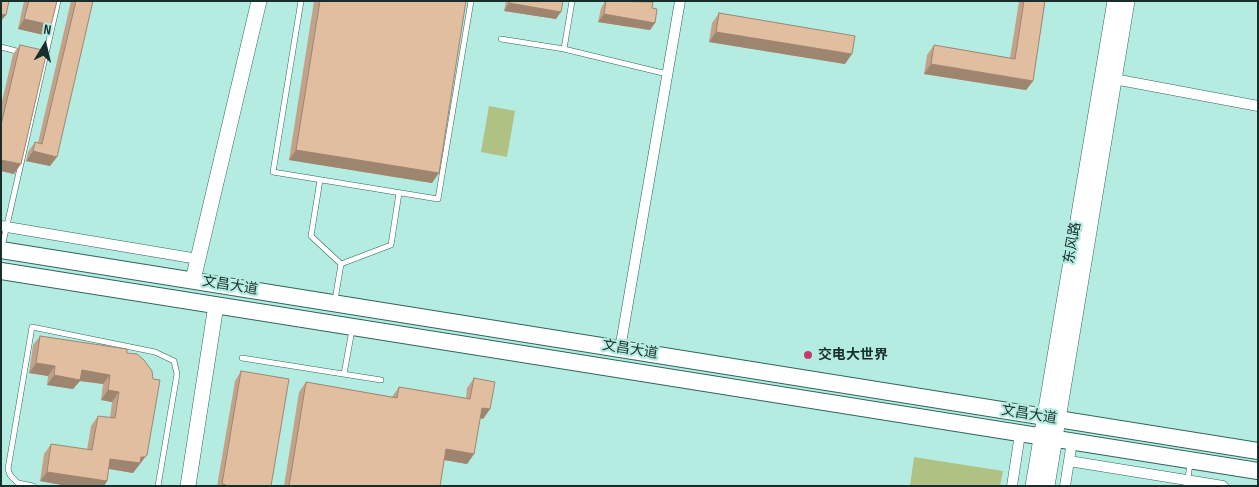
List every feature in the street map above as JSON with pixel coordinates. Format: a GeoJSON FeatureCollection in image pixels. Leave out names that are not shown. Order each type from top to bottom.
{"type":"FeatureCollection","features":[{"type":"Feature","properties":{"kind":"main road"},"geometry":{"type":"LineString","coordinates":[[193,280],[259,1]]}},
{"type":"Feature","properties":{"kind":"main road","name":"东风路"},"geometry":{"type":"LineString","coordinates":[[1046,486],[1048,438],[1114,1]]}},
{"type":"Feature","properties":{"kind":"main road","name":"东风路"},"geometry":{"type":"LineString","coordinates":[[1051,418],[1127,1]]}},
{"type":"Feature","properties":{"kind":"main road","name":"文昌大道"},"geometry":{"type":"LineString","coordinates":[[2,250],[1258,451]]}},
{"type":"Feature","properties":{"kind":"main road","name":"文昌大道"},"geometry":{"type":"LineString","coordinates":[[1,270],[1258,471]]}},
{"type":"Feature","properties":{"kind":"main road"},"geometry":{"type":"LineString","coordinates":[[188,486],[216,305]]}},
{"type":"Feature","properties":{"kind":"main road","name":"东风路"},"geometry":{"type":"LineString","coordinates":[[1033,486],[1048,438]]}},
{"type":"Feature","properties":{"kind":"street"},"geometry":{"type":"LineString","coordinates":[[620,349],[680,1]]}},
{"type":"Feature","properties":{"kind":"street"},"geometry":{"type":"LineString","coordinates":[[1114,78],[1258,106]]}},
{"type":"Feature","properties":{"kind":"street"},"geometry":{"type":"LineString","coordinates":[[4,227],[198,259]]}},
{"type":"Feature","properties":{"kind":"street"},"geometry":{"type":"LineString","coordinates":[[1012,486],[1020,434]]}},
{"type":"Feature","properties":{"kind":"street"},"geometry":{"type":"LineString","coordinates":[[1065,486],[1072,442]]}},
{"type":"Feature","properties":{"kind":"street"},"geometry":{"type":"LineString","coordinates":[[1069,461],[1187,483],[1223,486]]}},
{"type":"Feature","properties":{"kind":"lane"},"geometry":{"type":"LineString","coordinates":[[2,250],[4,227],[58,1]]}},
{"type":"Feature","properties":{"kind":"lane"},"geometry":{"type":"LineString","coordinates":[[301,1],[273,172],[438,199],[471,1]]}},
{"type":"Feature","properties":{"kind":"lane"},"geometry":{"type":"LineString","coordinates":[[564,49],[572,1]]}},
{"type":"Feature","properties":{"kind":"lane"},"geometry":{"type":"LineString","coordinates":[[500,39],[564,49],[667,74]]}},
{"type":"Feature","properties":{"kind":"lane"},"geometry":{"type":"LineString","coordinates":[[1,47],[28,53]]}},
{"type":"Feature","properties":{"kind":"lane"},"geometry":{"type":"LineString","coordinates":[[36,55],[45,58]]}},
{"type":"Feature","properties":{"kind":"lane"},"geometry":{"type":"LineString","coordinates":[[320,180],[311,236],[340,264]]}},
{"type":"Feature","properties":{"kind":"lane"},"geometry":{"type":"LineString","coordinates":[[340,264],[391,245],[399,193]]}},
{"type":"Feature","properties":{"kind":"lane"},"geometry":{"type":"LineString","coordinates":[[334,303],[340,264]]}},
{"type":"Feature","properties":{"kind":"lane"},"geometry":{"type":"LineString","coordinates":[[33,486],[18,483],[10,475],[8,469],[32,327],[155,352],[174,361],[177,374],[158,486]]}},
{"type":"Feature","properties":{"kind":"lane"},"geometry":{"type":"LineString","coordinates":[[344,374],[353,327]]}},
{"type":"Feature","properties":{"kind":"lane"},"geometry":{"type":"LineString","coordinates":[[242,358],[381,380]]}},
{"type":"Feature","properties":{"kind":"lane"},"geometry":{"type":"LineString","coordinates":[[1187,483],[1191,460]]}},
{"type":"Feature","properties":{"kind":"green space"},"geometry":{"type":"Polygon","coordinates":[[[489,106],[515,111],[507,157],[481,152],[489,106]]]}},
{"type":"Feature","properties":{"kind":"green space"},"geometry":{"type":"Polygon","coordinates":[[[914,457],[1003,471],[1000,486],[910,486],[914,457]]]}},
{"type":"Feature","properties":{"kind":"building"},"geometry":{"type":"Polygon","coordinates":[[[1,1],[9,1],[6,15],[1,14],[1,1]]]}},
{"type":"Feature","properties":{"kind":"building"},"geometry":{"type":"Polygon","coordinates":[[[29,1],[57,1],[51,25],[24,19],[29,1]]]}},
{"type":"Feature","properties":{"kind":"building"},"geometry":{"type":"Polygon","coordinates":[[[76,1],[93,1],[57,157],[33,151],[35,142],[42,144],[76,1]]]}},
{"type":"Feature","properties":{"kind":"building"},"geometry":{"type":"Polygon","coordinates":[[[320,1],[466,1],[439,173],[296,150],[320,1]]]}},
{"type":"Feature","properties":{"kind":"building"},"geometry":{"type":"Polygon","coordinates":[[[510,1],[563,1],[561,12],[509,3],[510,1]]]}},
{"type":"Feature","properties":{"kind":"building"},"geometry":{"type":"Polygon","coordinates":[[[606,1],[653,2],[652,8],[657,9],[655,23],[604,14],[606,1]]]}},
{"type":"Feature","properties":{"kind":"building"},"geometry":{"type":"Polygon","coordinates":[[[1024,1],[1045,1],[1033,81],[931,64],[934,45],[1015,59],[1024,1]]]}},
{"type":"Feature","properties":{"kind":"building"},"geometry":{"type":"Polygon","coordinates":[[[719,13],[855,36],[852,54],[716,32],[719,13]]]}},
{"type":"Feature","properties":{"kind":"building"},"geometry":{"type":"Polygon","coordinates":[[[20,45],[47,51],[21,164],[1,160],[1,125],[20,45]]]}},
{"type":"Feature","properties":{"kind":"building"},"geometry":{"type":"Polygon","coordinates":[[[40,336],[127,349],[127,353],[137,354],[144,360],[152,371],[153,379],[160,380],[147,455],[141,457],[140,463],[110,459],[107,481],[47,472],[51,444],[92,450],[98,416],[115,418],[119,392],[108,390],[110,375],[82,370],[80,380],[54,375],[55,366],[36,363],[40,336]]]}},
{"type":"Feature","properties":{"kind":"building"},"geometry":{"type":"Polygon","coordinates":[[[241,371],[289,379],[271,486],[225,486],[222,484],[241,371]]]}},
{"type":"Feature","properties":{"kind":"building"},"geometry":{"type":"Polygon","coordinates":[[[474,378],[495,382],[490,409],[482,408],[474,454],[446,449],[440,486],[289,486],[306,382],[397,398],[399,387],[470,399],[474,378]]]}},
{"type":"Feature","properties":{"kind":"place","name":"交电大世界"},"geometry":{"type":"Point","coordinates":[808,355]}}]}
